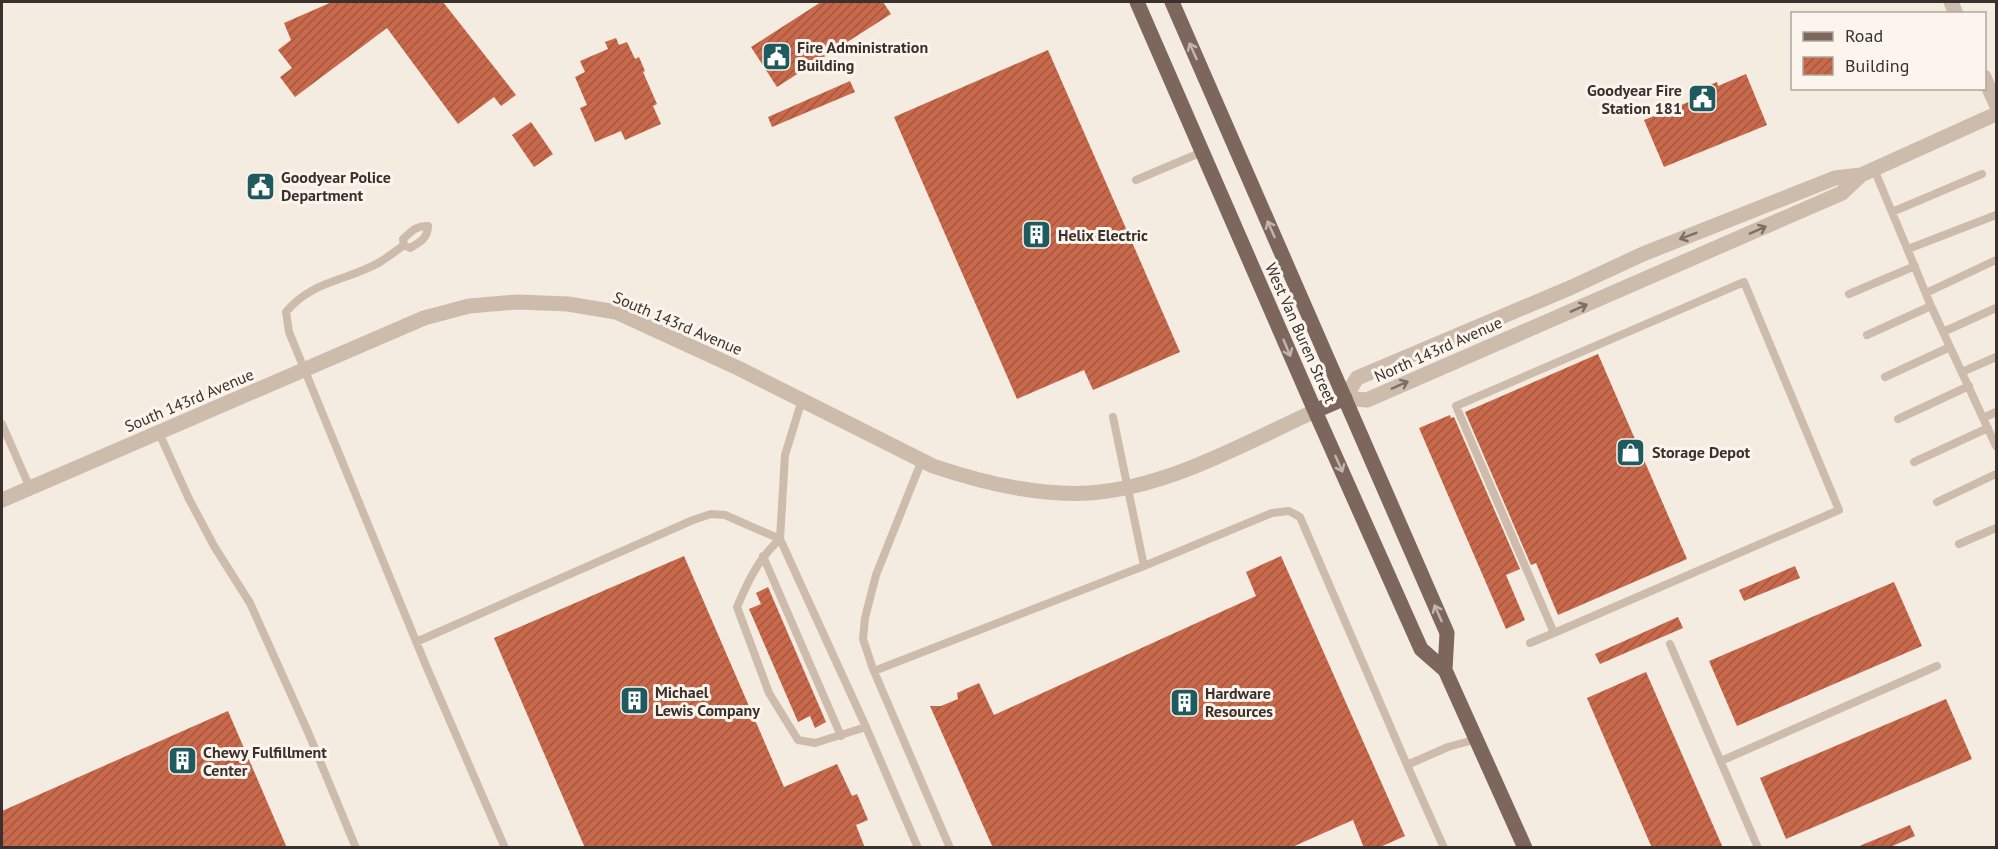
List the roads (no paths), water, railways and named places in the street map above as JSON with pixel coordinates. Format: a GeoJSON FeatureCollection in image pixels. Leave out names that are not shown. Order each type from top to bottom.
{"type":"FeatureCollection","features":[{"type":"Feature","properties":{"kind":"main road","name":"West Van Buren Street"},"geometry":{"type":"LineString","coordinates":[[1137,2],[1421,648],[1446,670],[1525,848]]}},
{"type":"Feature","properties":{"kind":"main road","name":"West Van Buren Street"},"geometry":{"type":"LineString","coordinates":[[1172,2],[1447,633],[1446,670]]}},
{"type":"Feature","properties":{"kind":"main road"},"geometry":{"type":"LineString","coordinates":[[1315,411],[1345,398]]}},
{"type":"Feature","properties":{"kind":"street"},"geometry":{"type":"LineString","coordinates":[[1986,82],[1996,104]]}},
{"type":"Feature","properties":{"kind":"street","name":"North 143rd Avenue"},"geometry":{"type":"LineString","coordinates":[[1867,172],[1842,193],[1377,396],[1366,400],[1345,398],[1357,378],[1572,287],[1643,254],[1835,178],[1867,172],[1996,114]]}},
{"type":"Feature","properties":{"kind":"street","name":"South 143rd Avenue"},"geometry":{"type":"LineString","coordinates":[[2,500],[424,318],[469,306],[517,302],[568,303],[616,312],[922,460],[961,475],[1017,489],[1090,493],[1128,486],[1181,471],[1206,461],[1315,411]]}},
{"type":"Feature","properties":{"kind":"lane"},"geometry":{"type":"LineString","coordinates":[[1136,180],[1202,152]]}},
{"type":"Feature","properties":{"kind":"lane"},"geometry":{"type":"LineString","coordinates":[[1867,172],[1892,212],[1931,306],[1996,446]]}},
{"type":"Feature","properties":{"kind":"lane"},"geometry":{"type":"LineString","coordinates":[[1892,212],[1982,174]]}},
{"type":"Feature","properties":{"kind":"lane"},"geometry":{"type":"LineString","coordinates":[[1908,249],[1996,215]]}},
{"type":"Feature","properties":{"kind":"lane"},"geometry":{"type":"LineString","coordinates":[[404,245],[380,262],[332,281],[297,299],[286,312],[289,332],[416,642],[505,848]]}},
{"type":"Feature","properties":{"kind":"lane"},"geometry":{"type":"LineString","coordinates":[[1926,293],[1996,260]]}},
{"type":"Feature","properties":{"kind":"lane"},"geometry":{"type":"LineString","coordinates":[[1849,294],[1915,266]]}},
{"type":"Feature","properties":{"kind":"lane"},"geometry":{"type":"LineString","coordinates":[[1530,643],[1554,633],[1839,510],[1744,282],[1456,406],[1554,633]]}},
{"type":"Feature","properties":{"kind":"lane"},"geometry":{"type":"LineString","coordinates":[[1866,335],[1931,306]]}},
{"type":"Feature","properties":{"kind":"lane"},"geometry":{"type":"LineString","coordinates":[[1943,332],[1996,308]]}},
{"type":"Feature","properties":{"kind":"lane"},"geometry":{"type":"LineString","coordinates":[[1885,377],[1950,347]]}},
{"type":"Feature","properties":{"kind":"lane"},"geometry":{"type":"LineString","coordinates":[[1962,372],[1996,357]]}},
{"type":"Feature","properties":{"kind":"lane"},"geometry":{"type":"LineString","coordinates":[[1898,420],[1969,386]]}},
{"type":"Feature","properties":{"kind":"lane"},"geometry":{"type":"LineString","coordinates":[[802,400],[785,455],[780,539],[866,727],[918,848]]}},
{"type":"Feature","properties":{"kind":"lane"},"geometry":{"type":"LineString","coordinates":[[1983,418],[1996,412]]}},
{"type":"Feature","properties":{"kind":"lane"},"geometry":{"type":"LineString","coordinates":[[1113,417],[1144,566]]}},
{"type":"Feature","properties":{"kind":"lane"},"geometry":{"type":"LineString","coordinates":[[2,424],[30,488]]}},
{"type":"Feature","properties":{"kind":"lane"},"geometry":{"type":"LineString","coordinates":[[1914,462],[1988,428]]}},
{"type":"Feature","properties":{"kind":"lane"},"geometry":{"type":"LineString","coordinates":[[159,433],[189,499],[214,546],[250,603],[308,732],[356,848]]}},
{"type":"Feature","properties":{"kind":"lane"},"geometry":{"type":"LineString","coordinates":[[922,460],[876,575],[865,618],[863,639],[874,671],[950,848]]}},
{"type":"Feature","properties":{"kind":"lane"},"geometry":{"type":"LineString","coordinates":[[1937,502],[1996,474]]}},
{"type":"Feature","properties":{"kind":"lane"},"geometry":{"type":"LineString","coordinates":[[874,671],[1144,566],[1272,513],[1289,511],[1300,517],[1444,848]]}},
{"type":"Feature","properties":{"kind":"lane"},"geometry":{"type":"LineString","coordinates":[[416,642],[711,514],[725,515],[780,539]]}},
{"type":"Feature","properties":{"kind":"lane"},"geometry":{"type":"LineString","coordinates":[[1959,544],[1996,528]]}},
{"type":"Feature","properties":{"kind":"lane"},"geometry":{"type":"LineString","coordinates":[[780,539],[763,556],[750,576],[737,607],[769,693],[798,740],[815,743],[866,727]]}},
{"type":"Feature","properties":{"kind":"lane"},"geometry":{"type":"LineString","coordinates":[[763,556],[841,736]]}},
{"type":"Feature","properties":{"kind":"lane"},"geometry":{"type":"LineString","coordinates":[[1670,644],[1758,848]]}},
{"type":"Feature","properties":{"kind":"lane"},"geometry":{"type":"LineString","coordinates":[[1721,761],[1937,666]]}},
{"type":"Feature","properties":{"kind":"lane"},"geometry":{"type":"LineString","coordinates":[[1407,765],[1448,747],[1477,739]]}},
{"type":"Feature","properties":{"kind":"place","name":"Fire Administration Building"},"geometry":{"type":"Point","coordinates":[776,56]}},
{"type":"Feature","properties":{"kind":"place","name":"Goodyear Fire Station 181"},"geometry":{"type":"Point","coordinates":[1703,99]}},
{"type":"Feature","properties":{"kind":"place","name":"Goodyear Police Department"},"geometry":{"type":"Point","coordinates":[260,186]}},
{"type":"Feature","properties":{"kind":"place","name":"Helix Electric"},"geometry":{"type":"Point","coordinates":[1037,235]}},
{"type":"Feature","properties":{"kind":"place","name":"Storage Depot"},"geometry":{"type":"Point","coordinates":[1631,452]}},
{"type":"Feature","properties":{"kind":"place","name":"Michael Lewis Company"},"geometry":{"type":"Point","coordinates":[634,701]}},
{"type":"Feature","properties":{"kind":"place","name":"Hardware Resources"},"geometry":{"type":"Point","coordinates":[1184,702]}},
{"type":"Feature","properties":{"kind":"place","name":"Chewy Fulfillment Center"},"geometry":{"type":"Point","coordinates":[182,761]}}]}
